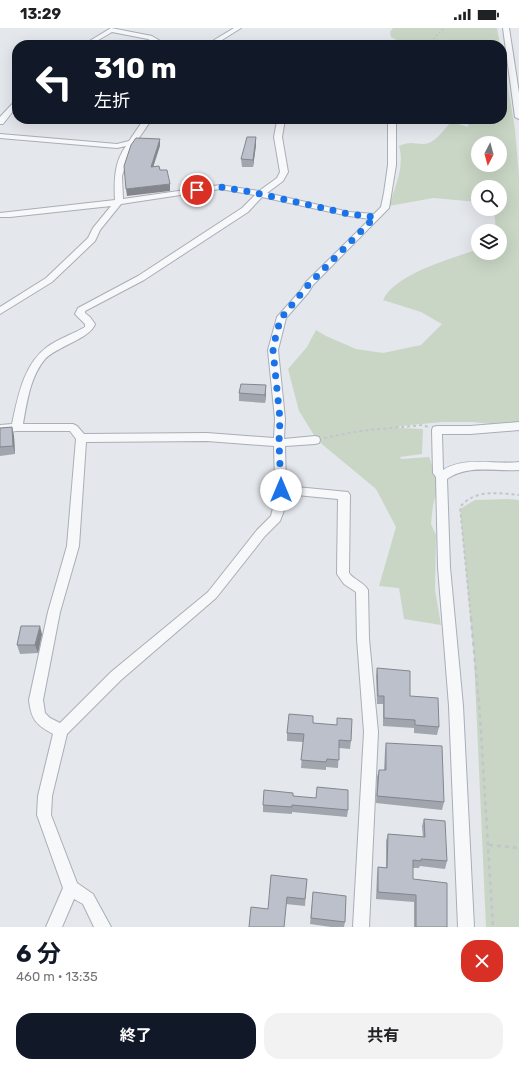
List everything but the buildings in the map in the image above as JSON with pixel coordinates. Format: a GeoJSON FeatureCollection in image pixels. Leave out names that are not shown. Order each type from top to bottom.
{"type":"FeatureCollection","features":[{"type":"Feature","properties":{"kind":"street"},"geometry":{"type":"LineString","coordinates":[[218,40],[238,28]]}},
{"type":"Feature","properties":{"kind":"street"},"geometry":{"type":"LineString","coordinates":[[506,28],[519,117]]}},
{"type":"Feature","properties":{"kind":"street"},"geometry":{"type":"LineString","coordinates":[[95,40],[115,29],[150,37],[155,40]]}},
{"type":"Feature","properties":{"kind":"street"},"geometry":{"type":"LineString","coordinates":[[0,122],[12,108]]}},
{"type":"Feature","properties":{"kind":"street"},"geometry":{"type":"LineString","coordinates":[[0,311],[49,280],[92,239],[96,230],[119,200],[118,176],[126,151],[144,124]]}},
{"type":"Feature","properties":{"kind":"street"},"geometry":{"type":"LineString","coordinates":[[16,427],[29,379],[39,361],[51,348],[89,328],[90,324],[79,312],[141,278],[245,210],[260,194],[280,179],[284,172],[278,137],[280,124]]}},
{"type":"Feature","properties":{"kind":"street"},"geometry":{"type":"LineString","coordinates":[[103,927],[88,899],[71,888],[44,815],[45,796],[60,731],[116,676],[212,595],[276,518],[280,508],[281,490],[279,442],[280,419],[273,350],[277,330],[282,317],[309,284],[385,208],[392,166],[392,124]]}},
{"type":"Feature","properties":{"kind":"street"},"geometry":{"type":"LineString","coordinates":[[0,136],[117,146],[130,144]]}},
{"type":"Feature","properties":{"kind":"street"},"geometry":{"type":"LineString","coordinates":[[0,215],[93,206],[119,200],[220,187],[260,194],[349,214],[375,217]]}},
{"type":"Feature","properties":{"kind":"street"},"geometry":{"type":"LineString","coordinates":[[442,476],[438,473],[437,430],[470,430],[519,426]]}},
{"type":"Feature","properties":{"kind":"street"},"geometry":{"type":"LineString","coordinates":[[0,429],[16,427],[73,428],[81,438],[73,546],[54,612],[36,700],[36,711],[40,719],[60,731]]}},
{"type":"Feature","properties":{"kind":"street"},"geometry":{"type":"LineString","coordinates":[[81,438],[207,437],[288,443],[315,440]]}},
{"type":"Feature","properties":{"kind":"street"},"geometry":{"type":"LineString","coordinates":[[466,927],[456,706],[444,567],[441,478],[449,471],[461,466],[472,465],[510,468],[519,466]]}},
{"type":"Feature","properties":{"kind":"street"},"geometry":{"type":"LineString","coordinates":[[281,490],[344,495],[343,574],[348,581],[362,590],[362,639],[371,732],[361,927]]}},
{"type":"Feature","properties":{"kind":"street"},"geometry":{"type":"LineString","coordinates":[[54,927],[71,888]]}},
{"type":"Feature","properties":{"kind":"path"},"geometry":{"type":"LineString","coordinates":[[433,40],[444,28]]}},
{"type":"Feature","properties":{"kind":"path"},"geometry":{"type":"LineString","coordinates":[[315,440],[359,431],[423,426]]}},
{"type":"Feature","properties":{"kind":"path"},"geometry":{"type":"LineString","coordinates":[[493,927],[480,716],[460,507],[464,500],[475,495],[519,495]]}},
{"type":"Feature","properties":{"kind":"path"},"geometry":{"type":"LineString","coordinates":[[489,845],[519,848]]}},
{"type":"Feature","properties":{"kind":"green space"},"geometry":{"type":"Polygon","coordinates":[[[393,28],[497,28],[499,40],[397,40],[391,37],[390,32],[393,28]]]}},
{"type":"Feature","properties":{"kind":"green space"},"geometry":{"type":"Polygon","coordinates":[[[507,82],[515,129],[519,176],[519,427],[473,422],[442,422],[400,426],[399,428],[423,429],[422,454],[400,457],[401,459],[429,457],[436,476],[437,491],[433,505],[431,524],[436,535],[435,590],[441,625],[404,619],[399,588],[379,586],[396,527],[376,489],[317,440],[299,411],[288,369],[307,347],[316,330],[356,349],[383,353],[421,345],[442,324],[421,312],[383,300],[389,291],[399,282],[411,275],[438,263],[471,252],[471,260],[507,260],[507,224],[495,224],[495,216],[507,216],[507,180],[471,180],[471,201],[433,198],[389,206],[400,169],[401,154],[399,146],[409,143],[424,144],[432,142],[449,124],[458,124],[468,127],[468,124],[507,124],[507,82]]]}},
{"type":"Feature","properties":{"kind":"green space"},"geometry":{"type":"Polygon","coordinates":[[[475,500],[519,500],[519,927],[486,927],[474,657],[460,509],[475,500]]]}},
{"type":"Feature","properties":{"kind":"route"},"geometry":{"type":"LineString","coordinates":[[197,190],[220,187],[252,192],[349,214],[375,217],[309,284],[305,291],[282,317],[277,330],[273,350],[280,419],[279,442],[281,490]]}}]}
